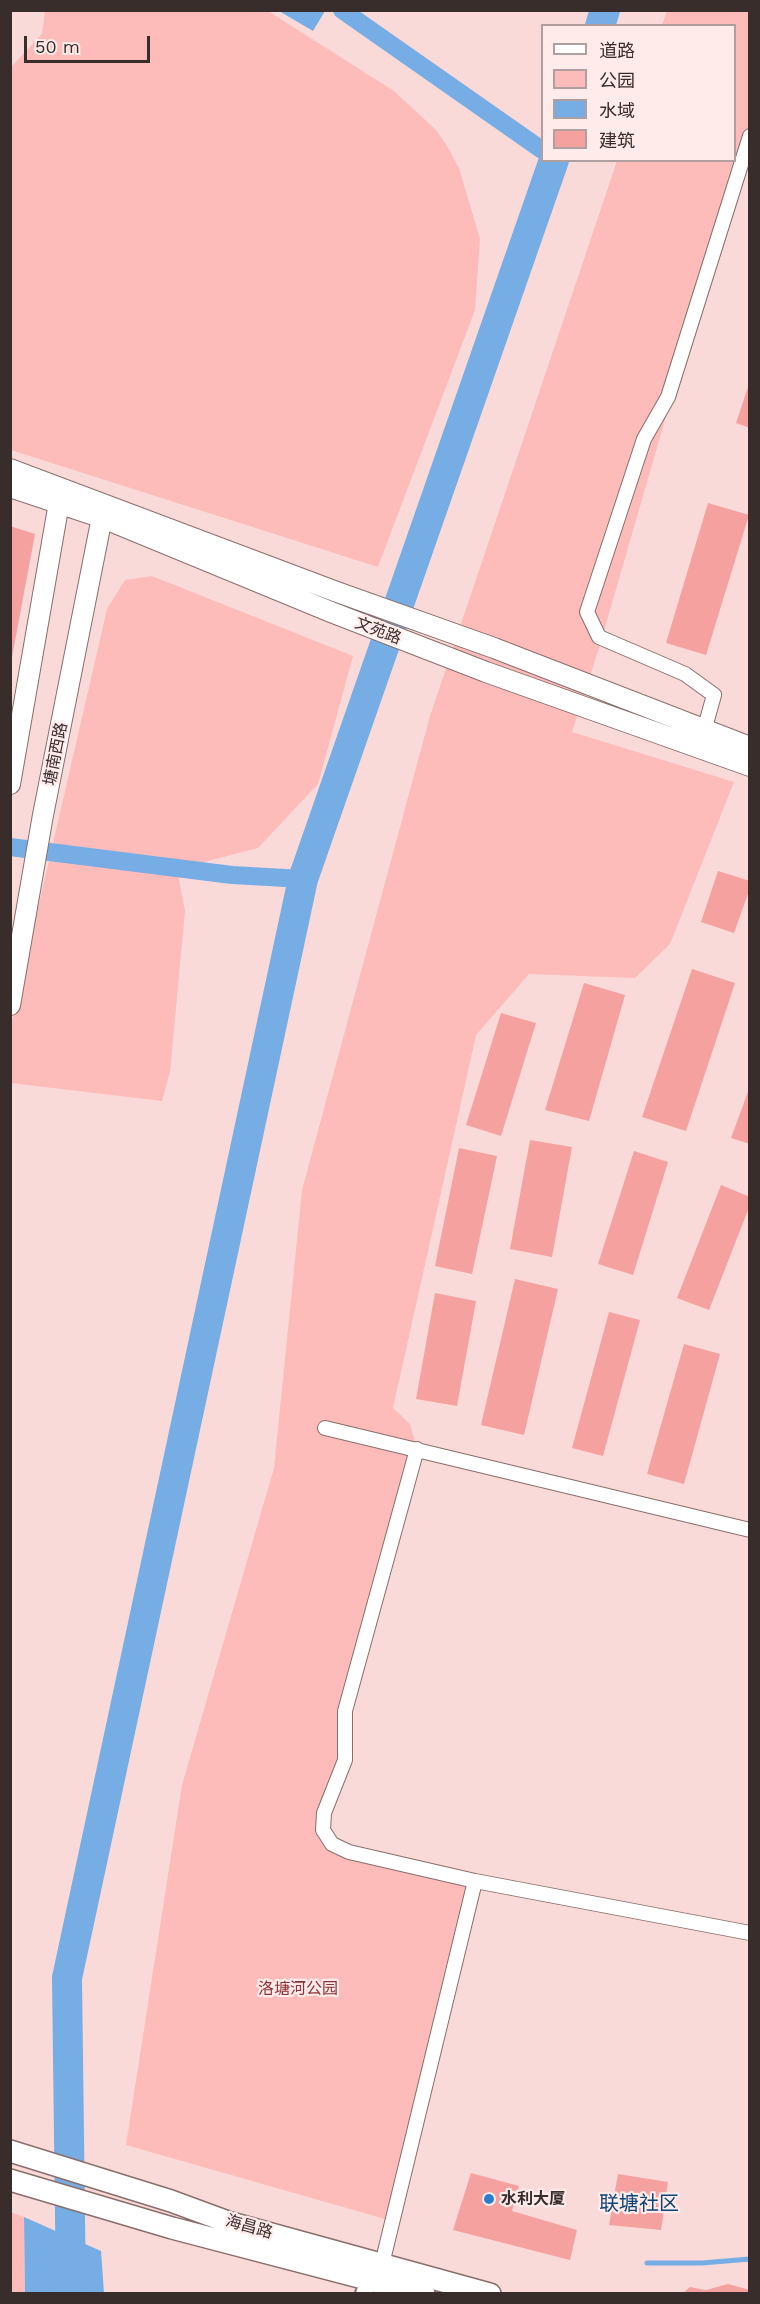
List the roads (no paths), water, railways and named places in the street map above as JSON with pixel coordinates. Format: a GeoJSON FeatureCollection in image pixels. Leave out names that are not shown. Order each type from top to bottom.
{"type":"FeatureCollection","features":[{"type":"Feature","properties":{"kind":"main road","name":"文苑路"},"geometry":{"type":"LineString","coordinates":[[10,469],[60,495],[494,648],[702,739],[750,766]]}},
{"type":"Feature","properties":{"kind":"main road","name":"文苑路"},"geometry":{"type":"LineString","coordinates":[[10,487],[60,495]]}},
{"type":"Feature","properties":{"kind":"main road"},"geometry":{"type":"LineString","coordinates":[[10,784],[60,495]]}},
{"type":"Feature","properties":{"kind":"main road","name":"文苑路"},"geometry":{"type":"LineString","coordinates":[[104,511],[331,612],[486,672],[702,739],[750,747]]}},
{"type":"Feature","properties":{"kind":"main road","name":"塘南西路"},"geometry":{"type":"LineString","coordinates":[[10,1005],[43,814],[104,511]]}},
{"type":"Feature","properties":{"kind":"main road","name":"海昌路"},"geometry":{"type":"LineString","coordinates":[[10,2151],[171,2201],[424,2294]]}},
{"type":"Feature","properties":{"kind":"main road","name":"海昌路"},"geometry":{"type":"LineString","coordinates":[[10,2180],[172,2228],[373,2275],[490,2294]]}},
{"type":"Feature","properties":{"kind":"street"},"geometry":{"type":"LineString","coordinates":[[702,739],[714,695],[685,674],[599,637],[587,612],[644,439],[668,397],[750,136]]}},
{"type":"Feature","properties":{"kind":"street"},"geometry":{"type":"LineString","coordinates":[[325,1428],[750,1530]]}},
{"type":"Feature","properties":{"kind":"street"},"geometry":{"type":"LineString","coordinates":[[417,1449],[345,1711],[345,1760],[324,1813],[323,1830],[332,1844],[349,1852],[475,1881],[750,1933]]}},
{"type":"Feature","properties":{"kind":"street"},"geometry":{"type":"LineString","coordinates":[[373,2275],[475,1881]]}},
{"type":"Feature","properties":{"kind":"water"},"geometry":{"type":"Polygon","coordinates":[[[279,11],[325,11],[313,31],[279,11]]]}},
{"type":"Feature","properties":{"kind":"water"},"geometry":{"type":"Polygon","coordinates":[[[24,2217],[101,2251],[104,2293],[25,2293],[24,2217]]]}},
{"type":"Feature","properties":{"kind":"waterway"},"geometry":{"type":"LineString","coordinates":[[342,10],[541,149]]}},
{"type":"Feature","properties":{"kind":"waterway"},"geometry":{"type":"LineString","coordinates":[[601,24],[605,10]]}},
{"type":"Feature","properties":{"kind":"waterway"},"geometry":{"type":"LineString","coordinates":[[71,2294],[67,1978],[303,879],[553,162]]}},
{"type":"Feature","properties":{"kind":"waterway"},"geometry":{"type":"LineString","coordinates":[[10,847],[232,875],[303,879]]}},
{"type":"Feature","properties":{"kind":"waterway"},"geometry":{"type":"LineString","coordinates":[[647,2263],[702,2263],[750,2259]]}},
{"type":"Feature","properties":{"kind":"place","name":"水利大厦"},"geometry":{"type":"Point","coordinates":[489,2199]}},
{"type":"Feature","properties":{"kind":"district","name":"联塘社区"},"geometry":{"type":"Point","coordinates":[639,2204]}},
{"type":"Feature","properties":{"kind":"park label","name":"洛塘河公园"},"geometry":{"type":"Point","coordinates":[298,1989]}}]}
